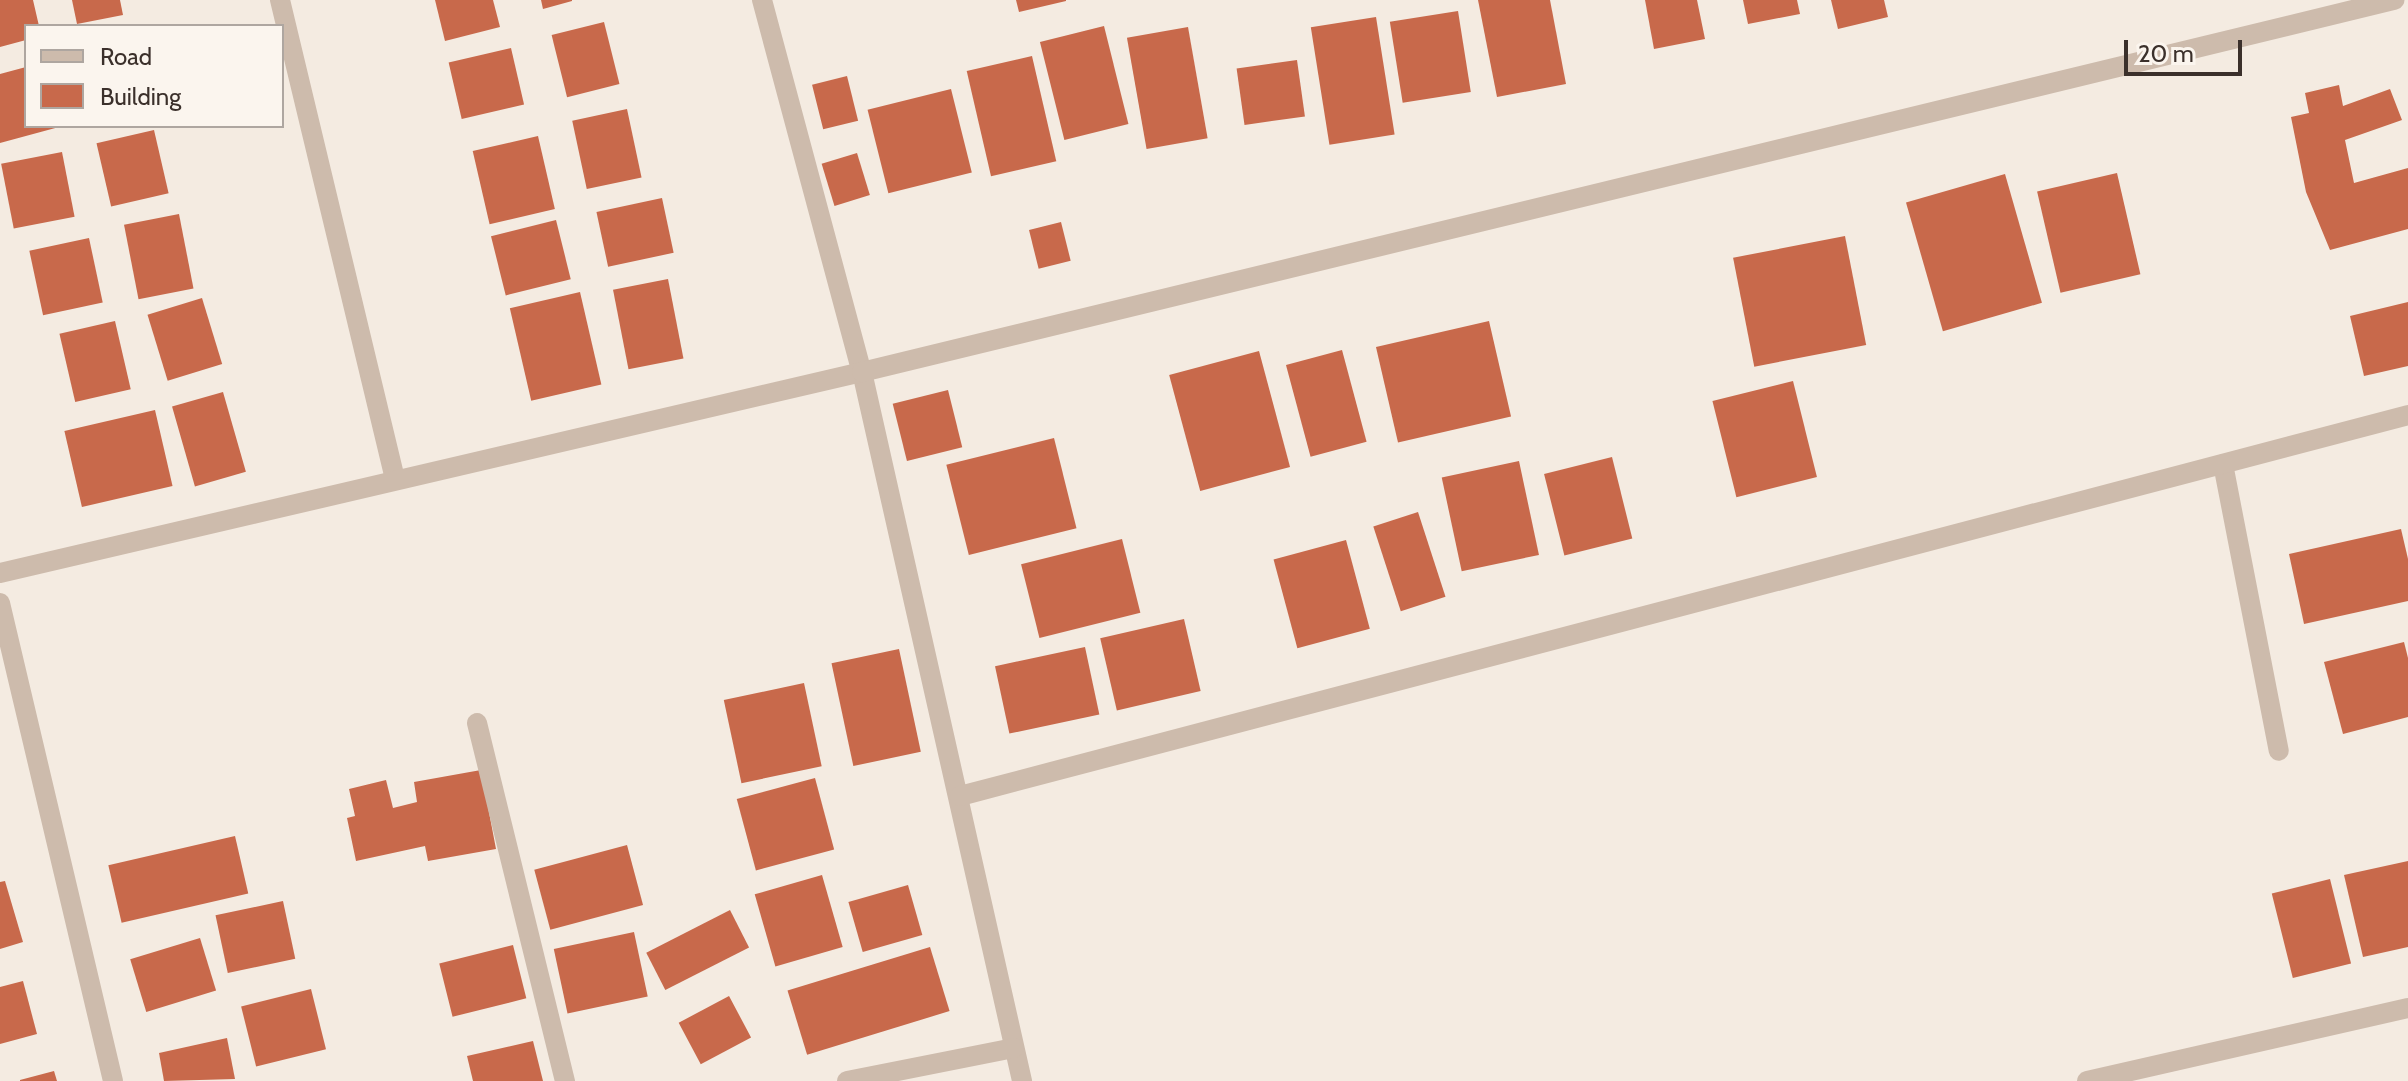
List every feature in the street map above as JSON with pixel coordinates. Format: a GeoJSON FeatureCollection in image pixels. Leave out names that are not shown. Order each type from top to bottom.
{"type":"FeatureCollection","features":[{"type":"Feature","properties":{"kind":"street"},"geometry":{"type":"LineString","coordinates":[[280,0],[395,479]]}},
{"type":"Feature","properties":{"kind":"street"},"geometry":{"type":"LineString","coordinates":[[762,0],[862,372],[1022,1081]]}},
{"type":"Feature","properties":{"kind":"street"},"geometry":{"type":"LineString","coordinates":[[0,573],[862,372],[2394,0]]}},
{"type":"Feature","properties":{"kind":"street"},"geometry":{"type":"LineString","coordinates":[[960,796],[2408,415]]}},
{"type":"Feature","properties":{"kind":"street"},"geometry":{"type":"LineString","coordinates":[[2223,464],[2279,751]]}},
{"type":"Feature","properties":{"kind":"street"},"geometry":{"type":"LineString","coordinates":[[0,603],[113,1081]]}},
{"type":"Feature","properties":{"kind":"street"},"geometry":{"type":"LineString","coordinates":[[477,723],[565,1081]]}},
{"type":"Feature","properties":{"kind":"street"},"geometry":{"type":"LineString","coordinates":[[2087,1081],[2408,1008]]}},
{"type":"Feature","properties":{"kind":"street"},"geometry":{"type":"LineString","coordinates":[[847,1081],[1014,1048]]}},
{"type":"Feature","properties":{"kind":"building"},"geometry":{"type":"Polygon","coordinates":[[[0,0],[33,0],[39,24],[24,24],[24,41],[0,47],[0,0]]]}},
{"type":"Feature","properties":{"kind":"building"},"geometry":{"type":"Polygon","coordinates":[[[72,0],[120,0],[123,15],[77,24],[72,0]]]}},
{"type":"Feature","properties":{"kind":"building"},"geometry":{"type":"Polygon","coordinates":[[[435,0],[493,0],[500,27],[445,41],[435,0]]]}},
{"type":"Feature","properties":{"kind":"building"},"geometry":{"type":"Polygon","coordinates":[[[541,0],[572,0],[572,1],[543,9],[541,0]]]}},
{"type":"Feature","properties":{"kind":"building"},"geometry":{"type":"Polygon","coordinates":[[[1016,0],[1066,0],[1066,1],[1019,12],[1016,0]]]}},
{"type":"Feature","properties":{"kind":"building"},"geometry":{"type":"Polygon","coordinates":[[[1478,0],[1550,0],[1566,84],[1497,97],[1478,0]]]}},
{"type":"Feature","properties":{"kind":"building"},"geometry":{"type":"Polygon","coordinates":[[[1645,0],[1697,0],[1705,39],[1654,49],[1645,0]]]}},
{"type":"Feature","properties":{"kind":"building"},"geometry":{"type":"Polygon","coordinates":[[[1743,0],[1797,0],[1800,14],[1748,24],[1743,0]]]}},
{"type":"Feature","properties":{"kind":"building"},"geometry":{"type":"Polygon","coordinates":[[[1831,0],[1884,0],[1888,17],[1838,29],[1831,0]]]}},
{"type":"Feature","properties":{"kind":"building"},"geometry":{"type":"Polygon","coordinates":[[[1458,11],[1471,92],[1403,103],[1390,22],[1458,11]]]}},
{"type":"Feature","properties":{"kind":"building"},"geometry":{"type":"Polygon","coordinates":[[[1376,17],[1395,135],[1329,145],[1311,27],[1376,17]]]}},
{"type":"Feature","properties":{"kind":"building"},"geometry":{"type":"Polygon","coordinates":[[[604,22],[619,84],[567,97],[552,35],[604,22]]]}},
{"type":"Feature","properties":{"kind":"building"},"geometry":{"type":"Polygon","coordinates":[[[1104,26],[1128,124],[1064,140],[1040,42],[1104,26]]]}},
{"type":"Feature","properties":{"kind":"building"},"geometry":{"type":"Polygon","coordinates":[[[1188,27],[1208,138],[1147,149],[1127,38],[1188,27]]]}},
{"type":"Feature","properties":{"kind":"building"},"geometry":{"type":"Polygon","coordinates":[[[511,48],[524,105],[462,119],[449,62],[511,48]]]}},
{"type":"Feature","properties":{"kind":"building"},"geometry":{"type":"Polygon","coordinates":[[[1032,56],[1056,161],[991,176],[967,71],[1032,56]]]}},
{"type":"Feature","properties":{"kind":"building"},"geometry":{"type":"Polygon","coordinates":[[[1297,60],[1305,116],[1245,125],[1237,68],[1297,60]]]}},
{"type":"Feature","properties":{"kind":"building"},"geometry":{"type":"Polygon","coordinates":[[[24,68],[24,128],[55,128],[0,143],[0,74],[24,68]]]}},
{"type":"Feature","properties":{"kind":"building"},"geometry":{"type":"Polygon","coordinates":[[[847,76],[858,121],[823,129],[812,85],[847,76]]]}},
{"type":"Feature","properties":{"kind":"building"},"geometry":{"type":"Polygon","coordinates":[[[2339,85],[2343,106],[2390,89],[2402,120],[2345,140],[2354,183],[2408,168],[2408,229],[2330,250],[2306,192],[2291,117],[2309,113],[2305,93],[2339,85]]]}},
{"type":"Feature","properties":{"kind":"building"},"geometry":{"type":"Polygon","coordinates":[[[951,89],[972,172],[888,193],[868,110],[951,89]]]}},
{"type":"Feature","properties":{"kind":"building"},"geometry":{"type":"Polygon","coordinates":[[[627,109],[642,177],[587,189],[572,121],[627,109]]]}},
{"type":"Feature","properties":{"kind":"building"},"geometry":{"type":"Polygon","coordinates":[[[154,130],[169,193],[111,207],[97,143],[154,130]]]}},
{"type":"Feature","properties":{"kind":"building"},"geometry":{"type":"Polygon","coordinates":[[[538,136],[555,209],[490,224],[473,151],[538,136]]]}},
{"type":"Feature","properties":{"kind":"building"},"geometry":{"type":"Polygon","coordinates":[[[62,152],[75,217],[14,229],[1,164],[62,152]]]}},
{"type":"Feature","properties":{"kind":"building"},"geometry":{"type":"Polygon","coordinates":[[[857,153],[870,195],[834,206],[822,164],[857,153]]]}},
{"type":"Feature","properties":{"kind":"building"},"geometry":{"type":"Polygon","coordinates":[[[2117,173],[2140,274],[2060,293],[2037,191],[2117,173]]]}},
{"type":"Feature","properties":{"kind":"building"},"geometry":{"type":"Polygon","coordinates":[[[2005,174],[2042,303],[1943,331],[1906,202],[2005,174]]]}},
{"type":"Feature","properties":{"kind":"building"},"geometry":{"type":"Polygon","coordinates":[[[662,198],[674,253],[608,267],[596,212],[662,198]]]}},
{"type":"Feature","properties":{"kind":"building"},"geometry":{"type":"Polygon","coordinates":[[[179,214],[194,289],[139,299],[124,225],[179,214]]]}},
{"type":"Feature","properties":{"kind":"building"},"geometry":{"type":"Polygon","coordinates":[[[556,220],[571,279],[506,295],[491,236],[556,220]]]}},
{"type":"Feature","properties":{"kind":"building"},"geometry":{"type":"Polygon","coordinates":[[[1061,222],[1071,261],[1039,269],[1029,230],[1061,222]]]}},
{"type":"Feature","properties":{"kind":"building"},"geometry":{"type":"Polygon","coordinates":[[[1845,236],[1866,345],[1754,367],[1733,258],[1845,236]]]}},
{"type":"Feature","properties":{"kind":"building"},"geometry":{"type":"Polygon","coordinates":[[[89,238],[103,303],[43,315],[29,251],[89,238]]]}},
{"type":"Feature","properties":{"kind":"building"},"geometry":{"type":"Polygon","coordinates":[[[668,279],[683,359],[628,369],[613,290],[668,279]]]}},
{"type":"Feature","properties":{"kind":"building"},"geometry":{"type":"Polygon","coordinates":[[[580,292],[601,385],[531,401],[510,308],[580,292]]]}},
{"type":"Feature","properties":{"kind":"building"},"geometry":{"type":"Polygon","coordinates":[[[202,298],[222,364],[168,381],[147,315],[202,298]]]}},
{"type":"Feature","properties":{"kind":"building"},"geometry":{"type":"Polygon","coordinates":[[[2408,302],[2408,366],[2364,376],[2350,316],[2408,302]]]}},
{"type":"Feature","properties":{"kind":"building"},"geometry":{"type":"Polygon","coordinates":[[[115,321],[131,389],[75,402],[59,334],[115,321]]]}},
{"type":"Feature","properties":{"kind":"building"},"geometry":{"type":"Polygon","coordinates":[[[1489,321],[1511,416],[1398,443],[1376,347],[1489,321]]]}},
{"type":"Feature","properties":{"kind":"building"},"geometry":{"type":"Polygon","coordinates":[[[1342,350],[1367,442],[1311,457],[1286,365],[1342,350]]]}},
{"type":"Feature","properties":{"kind":"building"},"geometry":{"type":"Polygon","coordinates":[[[1259,351],[1290,467],[1200,491],[1169,375],[1259,351]]]}},
{"type":"Feature","properties":{"kind":"building"},"geometry":{"type":"Polygon","coordinates":[[[1793,381],[1817,477],[1736,497],[1712,401],[1793,381]]]}},
{"type":"Feature","properties":{"kind":"building"},"geometry":{"type":"Polygon","coordinates":[[[948,390],[962,447],[907,461],[893,404],[948,390]]]}},
{"type":"Feature","properties":{"kind":"building"},"geometry":{"type":"Polygon","coordinates":[[[223,392],[246,472],[195,486],[172,407],[223,392]]]}},
{"type":"Feature","properties":{"kind":"building"},"geometry":{"type":"Polygon","coordinates":[[[155,410],[173,486],[82,507],[64,431],[155,410]]]}},
{"type":"Feature","properties":{"kind":"building"},"geometry":{"type":"Polygon","coordinates":[[[1054,438],[1076,528],[969,555],[946,465],[1054,438]]]}},
{"type":"Feature","properties":{"kind":"building"},"geometry":{"type":"Polygon","coordinates":[[[1612,457],[1632,539],[1564,555],[1544,474],[1612,457]]]}},
{"type":"Feature","properties":{"kind":"building"},"geometry":{"type":"Polygon","coordinates":[[[1519,461],[1539,555],[1462,571],[1442,477],[1519,461]]]}},
{"type":"Feature","properties":{"kind":"building"},"geometry":{"type":"Polygon","coordinates":[[[1418,512],[1446,597],[1401,611],[1373,527],[1418,512]]]}},
{"type":"Feature","properties":{"kind":"building"},"geometry":{"type":"Polygon","coordinates":[[[2401,529],[2408,559],[2408,601],[2304,624],[2289,554],[2401,529]]]}},
{"type":"Feature","properties":{"kind":"building"},"geometry":{"type":"Polygon","coordinates":[[[1122,539],[1140,613],[1039,638],[1021,564],[1122,539]]]}},
{"type":"Feature","properties":{"kind":"building"},"geometry":{"type":"Polygon","coordinates":[[[1346,540],[1370,629],[1297,648],[1274,559],[1346,540]]]}},
{"type":"Feature","properties":{"kind":"building"},"geometry":{"type":"Polygon","coordinates":[[[1184,619],[1201,691],[1117,710],[1100,638],[1184,619]]]}},
{"type":"Feature","properties":{"kind":"building"},"geometry":{"type":"Polygon","coordinates":[[[2404,642],[2408,658],[2408,717],[2343,734],[2324,662],[2404,642]]]}},
{"type":"Feature","properties":{"kind":"building"},"geometry":{"type":"Polygon","coordinates":[[[1085,647],[1099,714],[1009,734],[995,666],[1085,647]]]}},
{"type":"Feature","properties":{"kind":"building"},"geometry":{"type":"Polygon","coordinates":[[[899,649],[921,752],[853,766],[832,663],[899,649]]]}},
{"type":"Feature","properties":{"kind":"building"},"geometry":{"type":"Polygon","coordinates":[[[804,683],[822,766],[741,783],[724,700],[804,683]]]}},
{"type":"Feature","properties":{"kind":"building"},"geometry":{"type":"Polygon","coordinates":[[[481,770],[496,849],[428,861],[425,846],[356,861],[347,818],[355,816],[349,789],[386,780],[393,808],[417,802],[414,782],[481,770]]]}},
{"type":"Feature","properties":{"kind":"building"},"geometry":{"type":"Polygon","coordinates":[[[815,778],[834,849],[756,870],[737,799],[815,778]]]}},
{"type":"Feature","properties":{"kind":"building"},"geometry":{"type":"Polygon","coordinates":[[[235,836],[248,893],[122,923],[108,865],[235,836]]]}},
{"type":"Feature","properties":{"kind":"building"},"geometry":{"type":"Polygon","coordinates":[[[627,845],[643,905],[550,930],[534,870],[627,845]]]}},
{"type":"Feature","properties":{"kind":"building"},"geometry":{"type":"Polygon","coordinates":[[[2408,861],[2408,947],[2363,957],[2344,875],[2408,861]]]}},
{"type":"Feature","properties":{"kind":"building"},"geometry":{"type":"Polygon","coordinates":[[[822,875],[843,947],[775,966],[755,894],[822,875]]]}},
{"type":"Feature","properties":{"kind":"building"},"geometry":{"type":"Polygon","coordinates":[[[2330,879],[2351,963],[2293,978],[2272,894],[2330,879]]]}},
{"type":"Feature","properties":{"kind":"building"},"geometry":{"type":"Polygon","coordinates":[[[5,881],[23,942],[0,949],[0,882],[5,881]]]}},
{"type":"Feature","properties":{"kind":"building"},"geometry":{"type":"Polygon","coordinates":[[[908,885],[922,935],[863,952],[848,902],[908,885]]]}},
{"type":"Feature","properties":{"kind":"building"},"geometry":{"type":"Polygon","coordinates":[[[283,901],[295,959],[228,973],[216,915],[283,901]]]}},
{"type":"Feature","properties":{"kind":"building"},"geometry":{"type":"Polygon","coordinates":[[[730,910],[749,947],[665,990],[646,953],[730,910]]]}},
{"type":"Feature","properties":{"kind":"building"},"geometry":{"type":"Polygon","coordinates":[[[634,932],[648,997],[568,1014],[554,949],[634,932]]]}},
{"type":"Feature","properties":{"kind":"building"},"geometry":{"type":"Polygon","coordinates":[[[200,938],[216,991],[146,1012],[130,959],[200,938]]]}},
{"type":"Feature","properties":{"kind":"building"},"geometry":{"type":"Polygon","coordinates":[[[513,945],[526,998],[453,1017],[439,963],[513,945]]]}},
{"type":"Feature","properties":{"kind":"building"},"geometry":{"type":"Polygon","coordinates":[[[930,947],[950,1011],[807,1055],[788,991],[930,947]]]}},
{"type":"Feature","properties":{"kind":"building"},"geometry":{"type":"Polygon","coordinates":[[[23,981],[37,1034],[0,1044],[0,987],[23,981]]]}},
{"type":"Feature","properties":{"kind":"building"},"geometry":{"type":"Polygon","coordinates":[[[311,989],[326,1049],[256,1067],[241,1006],[311,989]]]}},
{"type":"Feature","properties":{"kind":"building"},"geometry":{"type":"Polygon","coordinates":[[[729,996],[751,1037],[701,1064],[679,1023],[729,996]]]}},
{"type":"Feature","properties":{"kind":"building"},"geometry":{"type":"Polygon","coordinates":[[[227,1038],[235,1079],[164,1081],[159,1053],[227,1038]]]}},
{"type":"Feature","properties":{"kind":"building"},"geometry":{"type":"Polygon","coordinates":[[[533,1041],[543,1081],[473,1081],[467,1056],[533,1041]]]}},
{"type":"Feature","properties":{"kind":"building"},"geometry":{"type":"Polygon","coordinates":[[[54,1071],[57,1081],[20,1081],[20,1080],[54,1071]]]}}]}
